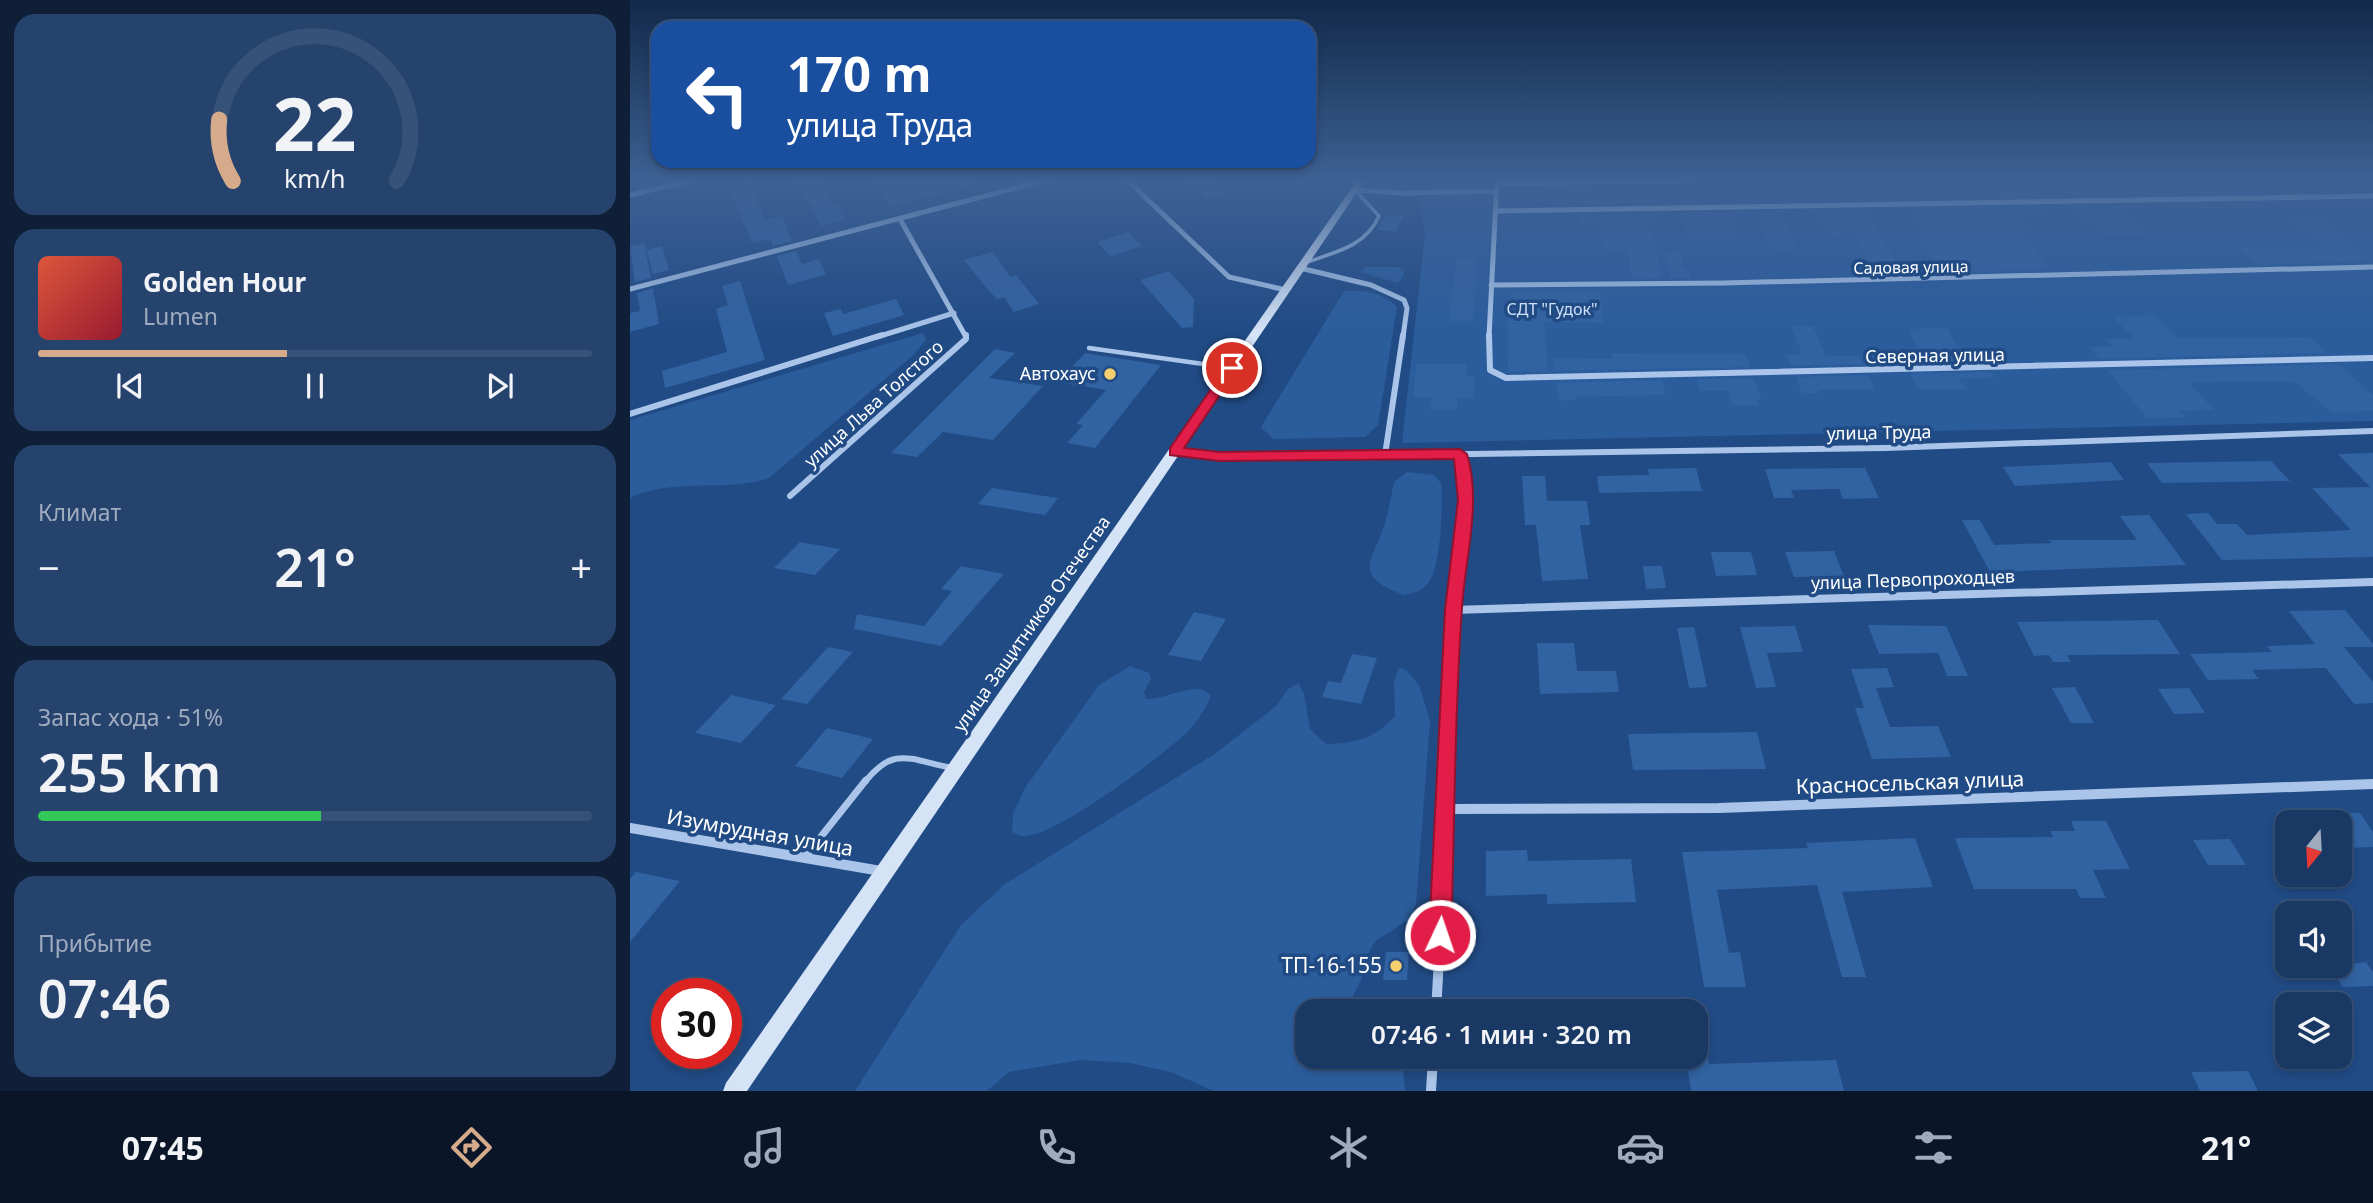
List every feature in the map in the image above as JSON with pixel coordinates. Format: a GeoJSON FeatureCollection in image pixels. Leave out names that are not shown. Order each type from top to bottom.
{"type":"FeatureCollection","features":[{"type":"Feature","properties":{"kind":"main road","name":"улица Защитников Отечества"},"geometry":{"type":"LineString","coordinates":[[734,1091],[1327,230]]}},
{"type":"Feature","properties":{"kind":"street"},"geometry":{"type":"LineString","coordinates":[[630,289],[858,230]]}},
{"type":"Feature","properties":{"kind":"street","name":"улица Льва Толстого"},"geometry":{"type":"LineString","coordinates":[[790,496],[960,346],[966,334],[906,230]]}},
{"type":"Feature","properties":{"kind":"street"},"geometry":{"type":"LineString","coordinates":[[1180,230],[1229,276],[1252,285],[1286,290]]}},
{"type":"Feature","properties":{"kind":"street"},"geometry":{"type":"LineString","coordinates":[[1492,285],[1494,230]]}},
{"type":"Feature","properties":{"kind":"street"},"geometry":{"type":"LineString","coordinates":[[1302,266],[1371,285],[1404,300],[1407,308],[1385,455]]}},
{"type":"Feature","properties":{"kind":"street","name":"Садовая улица"},"geometry":{"type":"LineString","coordinates":[[1492,285],[1723,284],[2373,267]]}},
{"type":"Feature","properties":{"kind":"street","name":"Северная улица"},"geometry":{"type":"LineString","coordinates":[[1492,285],[1488,365],[1497,375],[1517,379],[2373,358]]}},
{"type":"Feature","properties":{"kind":"street"},"geometry":{"type":"LineString","coordinates":[[630,414],[954,313]]}},
{"type":"Feature","properties":{"kind":"street","name":"улица Труда"},"geometry":{"type":"LineString","coordinates":[[1175,451],[1220,457],[1885,448],[2372,432]]}},
{"type":"Feature","properties":{"kind":"street"},"geometry":{"type":"LineString","coordinates":[[1437,999],[1448,809],[1453,610],[1465,500],[1464,468],[1460,454]]}},
{"type":"Feature","properties":{"kind":"street","name":"улица Первопроходцев"},"geometry":{"type":"LineString","coordinates":[[1453,610],[2373,582]]}},
{"type":"Feature","properties":{"kind":"street","name":"Красносельская улица"},"geometry":{"type":"LineString","coordinates":[[1448,809],[1719,807],[2373,783]]}},
{"type":"Feature","properties":{"kind":"street","name":"Изумрудная улица"},"geometry":{"type":"LineString","coordinates":[[630,828],[884,872]]}},
{"type":"Feature","properties":{"kind":"street"},"geometry":{"type":"LineString","coordinates":[[1431,1091],[1432,1069]]}},
{"type":"Feature","properties":{"kind":"lane"},"geometry":{"type":"LineString","coordinates":[[1302,266],[1357,244],[1372,230]]}},
{"type":"Feature","properties":{"kind":"lane"},"geometry":{"type":"LineString","coordinates":[[1089,348],[1232,368]]}},
{"type":"Feature","properties":{"kind":"lane"},"geometry":{"type":"LineString","coordinates":[[804,858],[879,764],[892,757],[955,769]]}},
{"type":"Feature","properties":{"kind":"green space","name":"СДТ \"Гудок\""},"geometry":{"type":"Polygon","coordinates":[[[1424,230],[2373,230],[2373,421],[1402,443],[1424,230]]]}},
{"type":"Feature","properties":{"kind":"green space"},"geometry":{"type":"Polygon","coordinates":[[[1366,267],[1398,267],[1404,270],[1404,276],[1398,283],[1360,272],[1366,267]]]}},
{"type":"Feature","properties":{"kind":"green space"},"geometry":{"type":"Polygon","coordinates":[[[1344,291],[1373,293],[1397,307],[1378,425],[1365,437],[1273,439],[1261,427],[1344,291]]]}},
{"type":"Feature","properties":{"kind":"green space"},"geometry":{"type":"Polygon","coordinates":[[[923,333],[926,340],[913,355],[769,478],[734,485],[664,488],[630,498],[630,420],[923,333]]]}},
{"type":"Feature","properties":{"kind":"green space"},"geometry":{"type":"Polygon","coordinates":[[[1407,472],[1434,475],[1441,483],[1442,505],[1439,549],[1433,574],[1424,588],[1404,595],[1375,580],[1370,572],[1370,564],[1382,533],[1394,482],[1407,472]]]}},
{"type":"Feature","properties":{"kind":"green space"},"geometry":{"type":"Polygon","coordinates":[[[1130,666],[1149,673],[1151,679],[1144,692],[1146,699],[1198,689],[1211,696],[1199,718],[1183,736],[1105,795],[1057,825],[1037,833],[1022,836],[1012,832],[1013,814],[1025,788],[1099,685],[1130,666]]]}},
{"type":"Feature","properties":{"kind":"green space"},"geometry":{"type":"Polygon","coordinates":[[[1399,668],[1406,670],[1419,685],[1430,721],[1416,904],[1410,919],[1375,941],[1351,999],[1295,999],[1295,1069],[1403,1069],[1405,1091],[1214,1091],[1171,1072],[1130,1063],[1081,1060],[1009,1072],[987,1091],[855,1091],[961,925],[1005,884],[1216,753],[1276,706],[1288,689],[1298,683],[1304,694],[1310,729],[1326,744],[1355,741],[1372,735],[1387,724],[1395,716],[1394,680],[1399,668]]]}},
{"type":"Feature","properties":{"kind":"building"},"geometry":{"type":"Polygon","coordinates":[[[747,230],[788,230],[792,241],[773,246],[771,239],[752,243],[747,230]]]}},
{"type":"Feature","properties":{"kind":"building"},"geometry":{"type":"Polygon","coordinates":[[[1600,230],[1651,230],[1663,278],[1632,279],[1628,250],[1603,250],[1600,230]]]}},
{"type":"Feature","properties":{"kind":"building"},"geometry":{"type":"Polygon","coordinates":[[[1686,230],[1738,230],[1740,238],[1689,239],[1686,230]]]}},
{"type":"Feature","properties":{"kind":"building"},"geometry":{"type":"Polygon","coordinates":[[[1763,230],[1789,230],[1798,250],[1772,251],[1763,230]]]}},
{"type":"Feature","properties":{"kind":"building"},"geometry":{"type":"Polygon","coordinates":[[[1826,230],[1848,230],[1831,239],[1826,230]]]}},
{"type":"Feature","properties":{"kind":"building"},"geometry":{"type":"Polygon","coordinates":[[[1851,230],[1877,230],[1902,273],[1876,274],[1851,230]]]}},
{"type":"Feature","properties":{"kind":"building"},"geometry":{"type":"Polygon","coordinates":[[[1918,230],[2032,230],[2036,235],[2023,235],[2052,270],[1939,272],[1919,240],[1922,240],[1918,230]]]}},
{"type":"Feature","properties":{"kind":"building"},"geometry":{"type":"Polygon","coordinates":[[[2096,230],[2143,230],[2148,235],[2101,235],[2096,230]]]}},
{"type":"Feature","properties":{"kind":"building"},"geometry":{"type":"Polygon","coordinates":[[[2300,230],[2335,230],[2373,261],[2257,265],[2237,247],[2322,247],[2300,230]]]}},
{"type":"Feature","properties":{"kind":"building"},"geometry":{"type":"Polygon","coordinates":[[[1128,232],[1142,246],[1110,256],[1097,242],[1128,232]]]}},
{"type":"Feature","properties":{"kind":"building"},"geometry":{"type":"Polygon","coordinates":[[[644,243],[651,278],[635,282],[630,246],[644,243]]]}},
{"type":"Feature","properties":{"kind":"building"},"geometry":{"type":"Polygon","coordinates":[[[662,246],[669,270],[653,274],[647,250],[662,246]]]}},
{"type":"Feature","properties":{"kind":"building"},"geometry":{"type":"Polygon","coordinates":[[[1679,250],[1684,268],[1688,268],[1691,278],[1671,278],[1665,254],[1679,250]]]}},
{"type":"Feature","properties":{"kind":"building"},"geometry":{"type":"Polygon","coordinates":[[[796,251],[802,264],[819,259],[826,274],[788,285],[777,256],[796,251]]]}},
{"type":"Feature","properties":{"kind":"building"},"geometry":{"type":"Polygon","coordinates":[[[993,252],[1010,277],[1016,275],[1039,304],[1014,312],[1004,297],[997,299],[989,291],[964,260],[993,252]]]}},
{"type":"Feature","properties":{"kind":"building"},"geometry":{"type":"Polygon","coordinates":[[[1456,258],[1477,258],[1474,317],[1471,317],[1470,321],[1449,321],[1456,258]]]}},
{"type":"Feature","properties":{"kind":"building"},"geometry":{"type":"Polygon","coordinates":[[[1169,271],[1194,299],[1193,327],[1182,328],[1140,280],[1169,271]]]}},
{"type":"Feature","properties":{"kind":"building"},"geometry":{"type":"Polygon","coordinates":[[[740,281],[765,360],[665,388],[662,371],[727,352],[716,309],[728,305],[722,286],[740,281]]]}},
{"type":"Feature","properties":{"kind":"building"},"geometry":{"type":"Polygon","coordinates":[[[653,288],[659,324],[630,332],[630,313],[640,311],[637,293],[653,288]]]}},
{"type":"Feature","properties":{"kind":"building"},"geometry":{"type":"Polygon","coordinates":[[[1599,289],[1604,323],[1544,322],[1548,371],[1508,372],[1507,309],[1513,309],[1513,292],[1599,289]]]}},
{"type":"Feature","properties":{"kind":"building"},"geometry":{"type":"Polygon","coordinates":[[[896,299],[904,315],[833,336],[824,313],[841,309],[843,314],[896,299]]]}},
{"type":"Feature","properties":{"kind":"building"},"geometry":{"type":"Polygon","coordinates":[[[2155,315],[2177,338],[2309,337],[2328,353],[2099,359],[2090,347],[2113,347],[2106,339],[2133,338],[2113,317],[2155,315]]]}},
{"type":"Feature","properties":{"kind":"building"},"geometry":{"type":"Polygon","coordinates":[[[1791,326],[1813,326],[1826,356],[1859,356],[1863,364],[1791,366],[1786,355],[1802,354],[1791,326]]]}},
{"type":"Feature","properties":{"kind":"building"},"geometry":{"type":"Polygon","coordinates":[[[1947,328],[1960,350],[1976,350],[1984,361],[1903,363],[1896,352],[1920,351],[1907,329],[1947,328]]]}},
{"type":"Feature","properties":{"kind":"building"},"geometry":{"type":"Polygon","coordinates":[[[995,349],[1015,353],[989,378],[1043,386],[993,440],[943,432],[917,457],[891,453],[995,349]]]}},
{"type":"Feature","properties":{"kind":"building"},"geometry":{"type":"Polygon","coordinates":[[[1085,353],[1161,365],[1095,448],[1067,443],[1083,425],[1076,424],[1106,390],[1058,382],[1085,353]]]}},
{"type":"Feature","properties":{"kind":"building"},"geometry":{"type":"Polygon","coordinates":[[[1612,353],[1746,354],[1750,367],[1554,371],[1552,358],[1613,359],[1612,353]]]}},
{"type":"Feature","properties":{"kind":"building"},"geometry":{"type":"Polygon","coordinates":[[[1416,364],[1467,364],[1466,376],[1474,376],[1474,398],[1457,398],[1457,410],[1430,410],[1431,397],[1413,397],[1416,364]]]}},
{"type":"Feature","properties":{"kind":"building"},"geometry":{"type":"Polygon","coordinates":[[[2338,364],[2373,395],[2373,411],[2332,412],[2294,382],[2237,381],[2190,383],[2214,410],[2179,411],[2185,417],[2147,418],[2108,370],[2338,364]]]}},
{"type":"Feature","properties":{"kind":"building"},"geometry":{"type":"Polygon","coordinates":[[[1992,372],[1995,378],[1959,379],[1967,390],[1918,389],[1910,374],[1992,372]]]}},
{"type":"Feature","properties":{"kind":"building"},"geometry":{"type":"Polygon","coordinates":[[[1868,375],[1875,389],[1818,390],[1819,393],[1802,393],[1796,377],[1868,375]]]}},
{"type":"Feature","properties":{"kind":"building"},"geometry":{"type":"Polygon","coordinates":[[[1754,378],[1762,399],[1757,399],[1759,405],[1732,406],[1728,391],[1700,391],[1697,379],[1754,378]]]}},
{"type":"Feature","properties":{"kind":"building"},"geometry":{"type":"Polygon","coordinates":[[[1662,380],[1666,395],[1575,397],[1575,400],[1559,401],[1556,383],[1662,380]]]}},
{"type":"Feature","properties":{"kind":"building"},"geometry":{"type":"Polygon","coordinates":[[[2373,453],[2373,557],[2222,560],[2186,514],[2208,513],[2217,524],[2237,524],[2247,535],[2351,530],[2312,488],[2370,487],[2338,454],[2373,453]]]}},
{"type":"Feature","properties":{"kind":"building"},"geometry":{"type":"Polygon","coordinates":[[[2271,461],[2290,481],[2162,483],[2147,463],[2271,461]]]}},
{"type":"Feature","properties":{"kind":"building"},"geometry":{"type":"Polygon","coordinates":[[[2111,462],[2124,480],[2015,486],[2003,467],[2111,462]]]}},
{"type":"Feature","properties":{"kind":"building"},"geometry":{"type":"Polygon","coordinates":[[[1696,468],[1702,491],[1599,493],[1597,476],[1649,475],[1648,469],[1696,468]]]}},
{"type":"Feature","properties":{"kind":"building"},"geometry":{"type":"Polygon","coordinates":[[[1865,468],[1879,498],[1843,499],[1839,489],[1791,490],[1794,498],[1774,498],[1765,469],[1865,468]]]}},
{"type":"Feature","properties":{"kind":"building"},"geometry":{"type":"Polygon","coordinates":[[[1522,476],[1545,476],[1547,501],[1587,501],[1590,525],[1580,525],[1588,579],[1542,581],[1536,525],[1525,525],[1522,476]]]}},
{"type":"Feature","properties":{"kind":"building"},"geometry":{"type":"Polygon","coordinates":[[[992,488],[1058,498],[1045,515],[978,504],[992,488]]]}},
{"type":"Feature","properties":{"kind":"building"},"geometry":{"type":"Polygon","coordinates":[[[2149,515],[2186,565],[1990,572],[1962,520],[1980,520],[1994,545],[2052,543],[2049,540],[2137,540],[2120,516],[2149,515]]]}},
{"type":"Feature","properties":{"kind":"building"},"geometry":{"type":"Polygon","coordinates":[[[800,542],[840,549],[815,575],[774,568],[800,542]]]}},
{"type":"Feature","properties":{"kind":"building"},"geometry":{"type":"Polygon","coordinates":[[[1834,551],[1844,576],[1794,577],[1785,552],[1834,551]]]}},
{"type":"Feature","properties":{"kind":"building"},"geometry":{"type":"Polygon","coordinates":[[[1711,552],[1751,552],[1757,575],[1716,576],[1711,552]]]}},
{"type":"Feature","properties":{"kind":"building"},"geometry":{"type":"Polygon","coordinates":[[[961,566],[1004,574],[941,646],[854,629],[857,614],[924,626],[952,591],[941,589],[961,566]]]}},
{"type":"Feature","properties":{"kind":"building"},"geometry":{"type":"Polygon","coordinates":[[[1643,566],[1662,566],[1666,588],[1646,589],[1643,566]]]}},
{"type":"Feature","properties":{"kind":"building"},"geometry":{"type":"Polygon","coordinates":[[[2345,610],[2373,644],[2373,647],[2344,647],[2373,682],[2373,703],[2354,704],[2326,668],[2252,670],[2259,679],[2208,680],[2190,654],[2272,652],[2267,646],[2315,644],[2289,611],[2345,610]]]}},
{"type":"Feature","properties":{"kind":"building"},"geometry":{"type":"Polygon","coordinates":[[[1194,612],[1226,619],[1201,661],[1168,655],[1194,612]]]}},
{"type":"Feature","properties":{"kind":"building"},"geometry":{"type":"Polygon","coordinates":[[[2158,620],[2180,654],[2067,655],[2071,662],[2053,662],[2049,655],[2034,656],[2017,622],[2158,620]]]}},
{"type":"Feature","properties":{"kind":"building"},"geometry":{"type":"Polygon","coordinates":[[[1868,625],[1946,626],[1968,676],[1947,676],[1938,653],[1879,654],[1868,625]]]}},
{"type":"Feature","properties":{"kind":"building"},"geometry":{"type":"Polygon","coordinates":[[[1795,626],[1803,652],[1767,653],[1776,687],[1756,688],[1740,627],[1795,626]]]}},
{"type":"Feature","properties":{"kind":"building"},"geometry":{"type":"Polygon","coordinates":[[[1694,627],[1707,687],[1689,688],[1677,628],[1694,627]]]}},
{"type":"Feature","properties":{"kind":"building"},"geometry":{"type":"Polygon","coordinates":[[[1537,643],[1574,643],[1577,671],[1616,671],[1619,692],[1540,694],[1537,643]]]}},
{"type":"Feature","properties":{"kind":"building"},"geometry":{"type":"Polygon","coordinates":[[[828,647],[853,652],[807,704],[781,699],[828,647]]]}},
{"type":"Feature","properties":{"kind":"building"},"geometry":{"type":"Polygon","coordinates":[[[1352,654],[1377,658],[1361,704],[1322,697],[1328,681],[1341,683],[1352,654]]]}},
{"type":"Feature","properties":{"kind":"building"},"geometry":{"type":"Polygon","coordinates":[[[1887,668],[1894,687],[1876,688],[1890,727],[1938,726],[1951,757],[1872,759],[1855,708],[1864,708],[1851,669],[1887,668]]]}},
{"type":"Feature","properties":{"kind":"building"},"geometry":{"type":"Polygon","coordinates":[[[2075,687],[2094,723],[2071,723],[2052,688],[2075,687]]]}},
{"type":"Feature","properties":{"kind":"building"},"geometry":{"type":"Polygon","coordinates":[[[2189,688],[2205,713],[2174,714],[2158,689],[2189,688]]]}},
{"type":"Feature","properties":{"kind":"building"},"geometry":{"type":"Polygon","coordinates":[[[731,695],[776,705],[741,743],[695,733],[731,695]]]}},
{"type":"Feature","properties":{"kind":"building"},"geometry":{"type":"Polygon","coordinates":[[[827,728],[873,739],[842,778],[795,766],[827,728]]]}},
{"type":"Feature","properties":{"kind":"building"},"geometry":{"type":"Polygon","coordinates":[[[1757,732],[1766,769],[1633,770],[1628,734],[1757,732]]]}},
{"type":"Feature","properties":{"kind":"building"},"geometry":{"type":"Polygon","coordinates":[[[2352,813],[2360,813],[2373,832],[2373,847],[2352,848],[2352,813]]]}},
{"type":"Feature","properties":{"kind":"building"},"geometry":{"type":"Polygon","coordinates":[[[2071,821],[2106,821],[2130,869],[2093,870],[2106,898],[2080,898],[2076,889],[1974,889],[1955,838],[2053,837],[2050,831],[2075,831],[2071,821]]]}},
{"type":"Feature","properties":{"kind":"building"},"geometry":{"type":"Polygon","coordinates":[[[1915,838],[1933,887],[1842,892],[1866,977],[1842,977],[1817,885],[1717,890],[1729,953],[1740,952],[1746,987],[1704,987],[1682,852],[1808,848],[1806,843],[1915,838]]]}},
{"type":"Feature","properties":{"kind":"building"},"geometry":{"type":"Polygon","coordinates":[[[2230,839],[2246,865],[2208,865],[2193,840],[2230,839]]]}},
{"type":"Feature","properties":{"kind":"building"},"geometry":{"type":"Polygon","coordinates":[[[1527,850],[1528,861],[1631,859],[1636,902],[1547,904],[1547,894],[1486,896],[1486,851],[1527,850]]]}},
{"type":"Feature","properties":{"kind":"building"},"geometry":{"type":"Polygon","coordinates":[[[636,872],[680,881],[630,942],[630,879],[636,872]]]}},
{"type":"Feature","properties":{"kind":"building","name":"ТП-16-155"},"geometry":{"type":"Polygon","coordinates":[[[1386,952],[1409,952],[1407,980],[1383,980],[1386,952]]]}},
{"type":"Feature","properties":{"kind":"building"},"geometry":{"type":"Polygon","coordinates":[[[2366,962],[2373,972],[2373,986],[2343,987],[2337,978],[2352,978],[2352,964],[2366,962]]]}},
{"type":"Feature","properties":{"kind":"building"},"geometry":{"type":"Polygon","coordinates":[[[1708,1057],[1709,1064],[1836,1060],[1844,1091],[1691,1091],[1688,1069],[1708,1069],[1708,1057]]]}},
{"type":"Feature","properties":{"kind":"building"},"geometry":{"type":"Polygon","coordinates":[[[2248,1071],[2258,1091],[2200,1091],[2191,1072],[2248,1071]]]}},
{"type":"Feature","properties":{"kind":"place","name":"Автохаус"},"geometry":{"type":"Point","coordinates":[1110,374]}},
{"type":"Feature","properties":{"kind":"place","name":"ТП-16-155"},"geometry":{"type":"Point","coordinates":[1396,966]}},
{"type":"Feature","properties":{"kind":"route"},"geometry":{"type":"LineString","coordinates":[[1232,368],[1175,451],[1220,457],[1460,454],[1464,468],[1465,500],[1453,610],[1448,809],[1440,935]]}}]}
